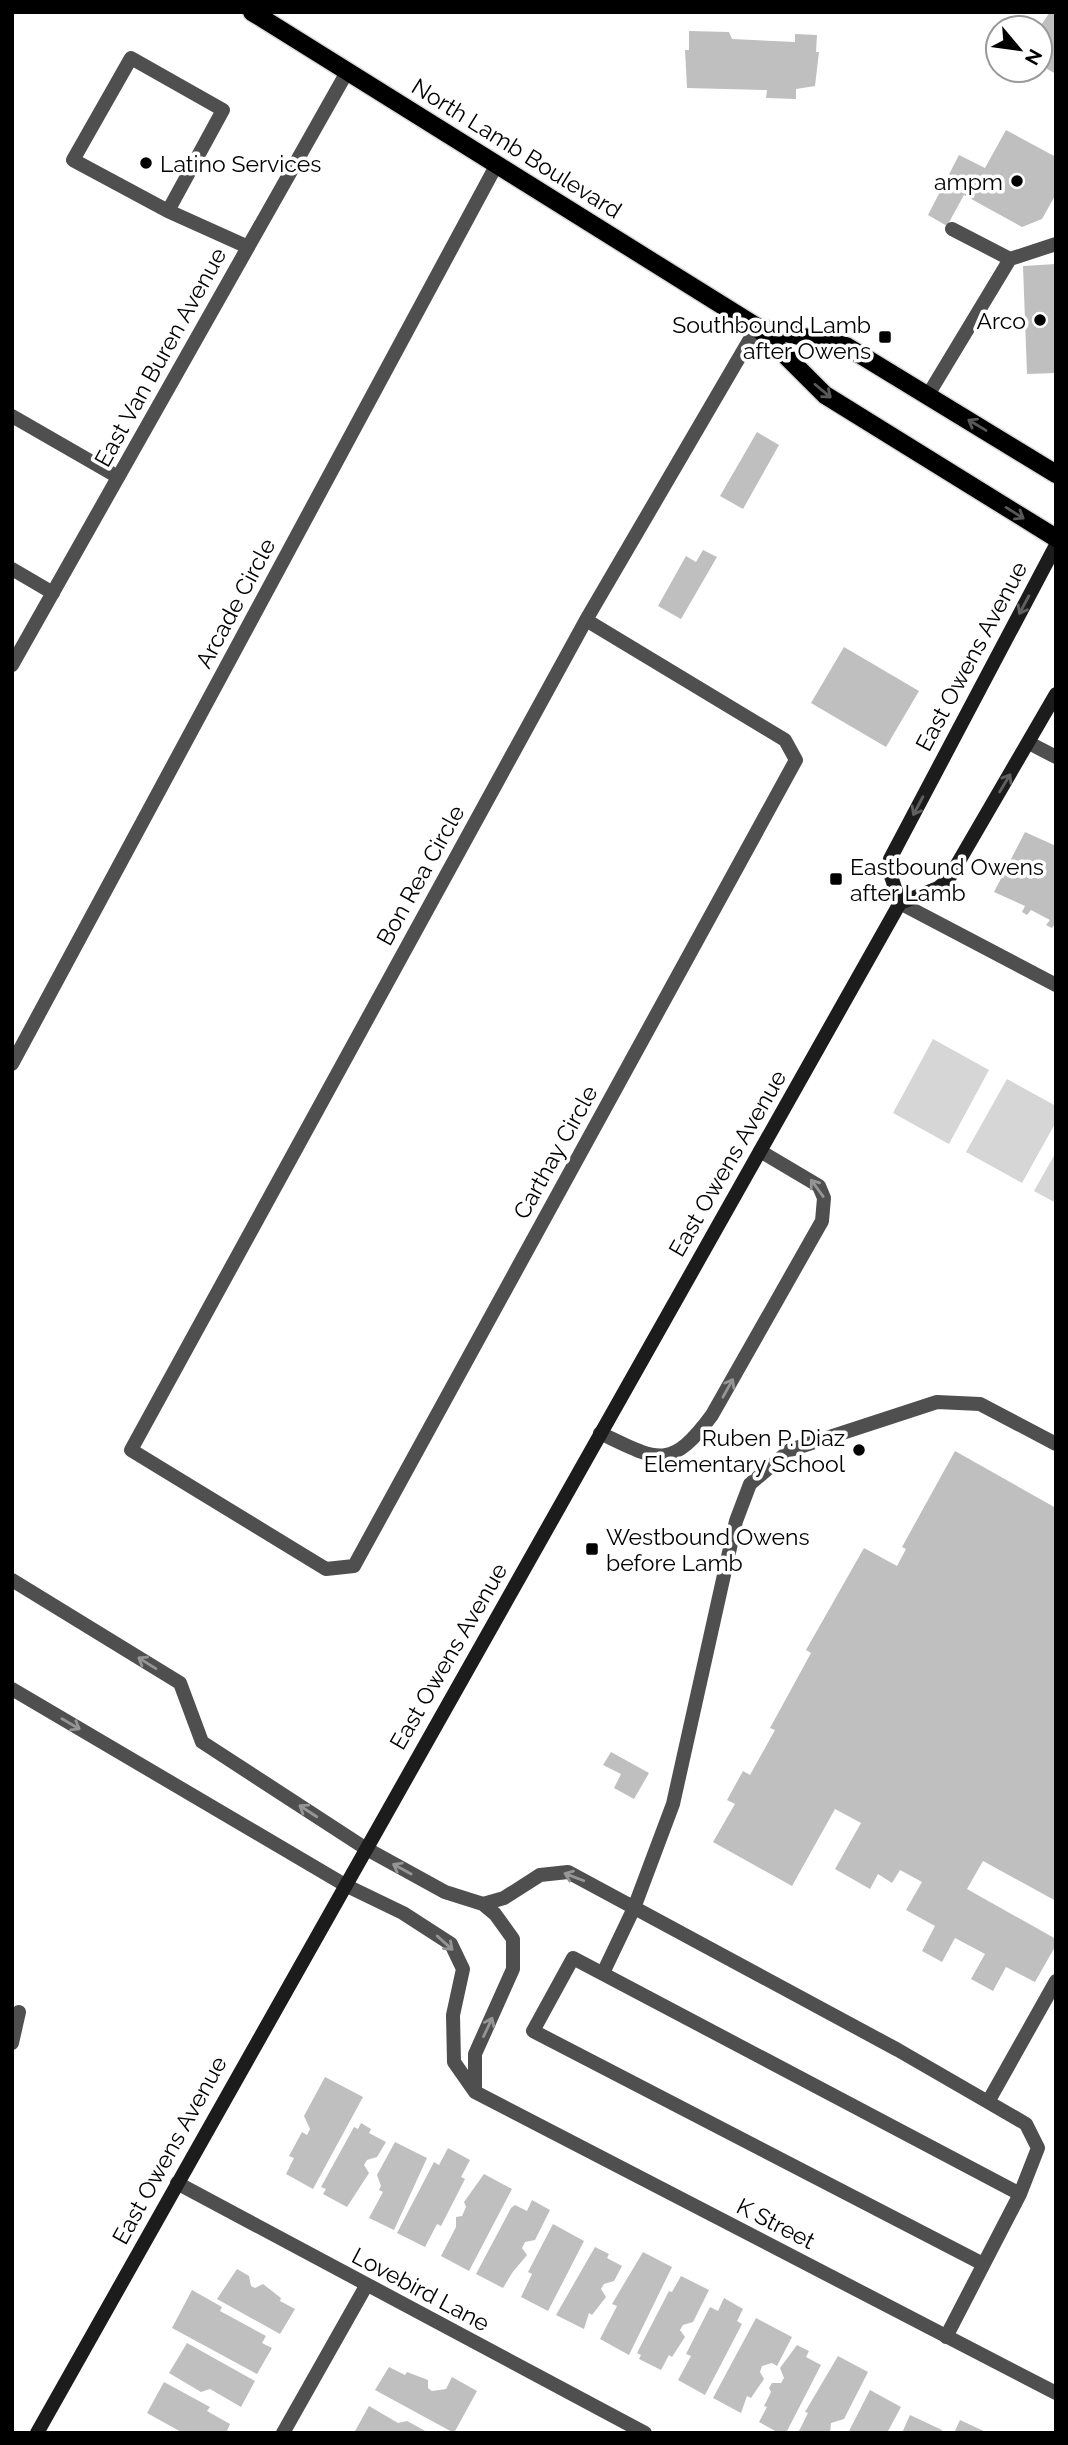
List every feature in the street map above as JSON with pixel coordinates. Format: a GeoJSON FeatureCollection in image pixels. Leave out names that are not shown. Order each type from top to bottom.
{"type":"FeatureCollection","features":[{"type":"Feature","properties":{"kind":"main road","name":"North Lamb Boulevard"},"geometry":{"type":"LineString","coordinates":[[251,12],[757,327],[825,395],[1056,538]]}},
{"type":"Feature","properties":{"kind":"main road","name":"North Lamb Boulevard"},"geometry":{"type":"LineString","coordinates":[[757,327],[846,346],[1056,474]]}},
{"type":"Feature","properties":{"kind":"main road","name":"East Owens Avenue"},"geometry":{"type":"LineString","coordinates":[[37,2433],[900,903],[889,870],[890,859],[1056,545]]}},
{"type":"Feature","properties":{"kind":"main road"},"geometry":{"type":"LineString","coordinates":[[900,903],[938,888],[948,880],[1056,694]]}},
{"type":"Feature","properties":{"kind":"street"},"geometry":{"type":"LineString","coordinates":[[168,211],[223,110],[131,58],[73,160],[168,211],[248,247]]}},
{"type":"Feature","properties":{"kind":"street","name":"East Van Buren Avenue"},"geometry":{"type":"LineString","coordinates":[[12,665],[347,72]]}},
{"type":"Feature","properties":{"kind":"street","name":"Arcade Circle"},"geometry":{"type":"LineString","coordinates":[[12,1064],[497,164]]}},
{"type":"Feature","properties":{"kind":"street"},"geometry":{"type":"LineString","coordinates":[[952,229],[1010,259]]}},
{"type":"Feature","properties":{"kind":"street"},"geometry":{"type":"LineString","coordinates":[[928,395],[1010,259],[1056,244]]}},
{"type":"Feature","properties":{"kind":"street","name":"Bon Rea Circle"},"geometry":{"type":"LineString","coordinates":[[131,1450],[586,620],[757,327]]}},
{"type":"Feature","properties":{"kind":"street"},"geometry":{"type":"LineString","coordinates":[[12,415],[118,477]]}},
{"type":"Feature","properties":{"kind":"street"},"geometry":{"type":"LineString","coordinates":[[12,569],[53,593]]}},
{"type":"Feature","properties":{"kind":"street","name":"Carthay Circle"},"geometry":{"type":"LineString","coordinates":[[131,1450],[326,1569],[354,1566],[796,760],[785,740],[586,620]]}},
{"type":"Feature","properties":{"kind":"street"},"geometry":{"type":"LineString","coordinates":[[1029,743],[1056,757]]}},
{"type":"Feature","properties":{"kind":"street"},"geometry":{"type":"LineString","coordinates":[[900,903],[1056,985]]}},
{"type":"Feature","properties":{"kind":"street"},"geometry":{"type":"LineString","coordinates":[[600,1433],[653,1458],[683,1448],[692,1442],[712,1415],[747,1355],[822,1221],[825,1210],[819,1186],[760,1151]]}},
{"type":"Feature","properties":{"kind":"street"},"geometry":{"type":"LineString","coordinates":[[603,1973],[634,1908],[673,1804],[736,1521],[750,1484],[790,1450],[937,1402],[980,1404],[1056,1444]]}},
{"type":"Feature","properties":{"kind":"street"},"geometry":{"type":"LineString","coordinates":[[12,1580],[180,1683],[202,1742],[365,1848],[445,1892],[483,1904],[495,1914],[513,1939],[513,1969],[475,2054],[475,2092]]}},
{"type":"Feature","properties":{"kind":"street","name":"K Street"},"geometry":{"type":"LineString","coordinates":[[12,1689],[345,1885],[403,1913],[451,1944],[464,1969],[453,2015],[454,2062],[475,2092],[1056,2393]]}},
{"type":"Feature","properties":{"kind":"street"},"geometry":{"type":"LineString","coordinates":[[483,1904],[504,1898],[540,1875],[568,1872],[898,2050],[1026,2124],[1038,2148],[1020,2194],[946,2336]]}},
{"type":"Feature","properties":{"kind":"street"},"geometry":{"type":"LineString","coordinates":[[983,2263],[533,2031],[573,1958],[1020,2194]]}},
{"type":"Feature","properties":{"kind":"street"},"geometry":{"type":"LineString","coordinates":[[988,2102],[1056,1981]]}},
{"type":"Feature","properties":{"kind":"street"},"geometry":{"type":"LineString","coordinates":[[12,2043],[19,2012]]}},
{"type":"Feature","properties":{"kind":"street","name":"Lovebird Lane"},"geometry":{"type":"LineString","coordinates":[[177,2183],[646,2433]]}},
{"type":"Feature","properties":{"kind":"street"},"geometry":{"type":"LineString","coordinates":[[284,2433],[366,2286]]}},
{"type":"Feature","properties":{"kind":"shaded area"},"geometry":{"type":"Polygon","coordinates":[[[933,1039],[989,1070],[949,1144],[893,1113],[933,1039]]]}},
{"type":"Feature","properties":{"kind":"shaded area"},"geometry":{"type":"Polygon","coordinates":[[[1007,1079],[1056,1106],[1056,1122],[1022,1183],[966,1152],[1007,1079]]]}},
{"type":"Feature","properties":{"kind":"shaded area"},"geometry":{"type":"Polygon","coordinates":[[[1056,1152],[1056,1203],[1034,1191],[1056,1152]]]}},
{"type":"Feature","properties":{"kind":"building"},"geometry":{"type":"Polygon","coordinates":[[[1056,12],[1056,74],[1054,14],[1049,14],[1056,12]]]}},
{"type":"Feature","properties":{"kind":"building"},"geometry":{"type":"Polygon","coordinates":[[[689,31],[729,32],[732,39],[795,42],[795,34],[817,35],[816,52],[819,52],[815,86],[796,89],[796,99],[766,98],[767,90],[687,88],[685,50],[689,50],[689,31]]]}},
{"type":"Feature","properties":{"kind":"building","name":"ampm"},"geometry":{"type":"Polygon","coordinates":[[[1006,130],[1056,157],[1056,194],[1042,219],[1022,227],[964,195],[947,226],[928,215],[959,155],[985,168],[1006,130]]]}},
{"type":"Feature","properties":{"kind":"building","name":"Arco"},"geometry":{"type":"Polygon","coordinates":[[[1056,264],[1056,373],[1027,374],[1023,266],[1056,264]]]}},
{"type":"Feature","properties":{"kind":"building"},"geometry":{"type":"Polygon","coordinates":[[[757,432],[779,445],[743,509],[720,496],[757,432]]]}},
{"type":"Feature","properties":{"kind":"building"},"geometry":{"type":"Polygon","coordinates":[[[703,550],[717,557],[681,619],[658,606],[686,556],[696,562],[703,550]]]}},
{"type":"Feature","properties":{"kind":"building"},"geometry":{"type":"Polygon","coordinates":[[[844,647],[919,691],[886,747],[811,703],[844,647]]]}},
{"type":"Feature","properties":{"kind":"building"},"geometry":{"type":"Polygon","coordinates":[[[1025,832],[1056,846],[1056,922],[1052,928],[1046,925],[1050,920],[1031,910],[1027,915],[1022,912],[1025,906],[994,892],[1025,832]]]}},
{"type":"Feature","properties":{"kind":"building"},"geometry":{"type":"Polygon","coordinates":[[[955,1451],[1056,1508],[1056,1901],[983,1861],[967,1889],[1056,1939],[1056,1945],[1035,1982],[1006,1967],[993,1991],[971,1979],[985,1954],[955,1938],[942,1962],[922,1951],[935,1926],[906,1910],[922,1882],[900,1870],[892,1883],[878,1874],[870,1889],[835,1869],[861,1823],[835,1809],[792,1886],[713,1842],[735,1804],[727,1800],[743,1771],[750,1775],[775,1730],[770,1728],[811,1653],[806,1650],[864,1548],[897,1566],[906,1549],[902,1547],[955,1451]]]}},
{"type":"Feature","properties":{"kind":"building"},"geometry":{"type":"Polygon","coordinates":[[[611,1752],[649,1773],[634,1799],[614,1788],[621,1774],[603,1765],[611,1752]]]}},
{"type":"Feature","properties":{"kind":"building"},"geometry":{"type":"Polygon","coordinates":[[[325,2077],[363,2097],[313,2189],[286,2174],[294,2158],[289,2156],[302,2132],[307,2135],[310,2129],[304,2116],[325,2077]]]}},
{"type":"Feature","properties":{"kind":"building"},"geometry":{"type":"Polygon","coordinates":[[[361,2123],[371,2129],[369,2133],[386,2142],[377,2157],[367,2160],[364,2165],[369,2173],[347,2207],[323,2194],[326,2189],[321,2187],[354,2127],[358,2129],[361,2123]]]}},
{"type":"Feature","properties":{"kind":"building"},"geometry":{"type":"Polygon","coordinates":[[[395,2142],[427,2158],[394,2230],[369,2218],[383,2192],[379,2190],[381,2186],[377,2175],[395,2142]]]}},
{"type":"Feature","properties":{"kind":"building"},"geometry":{"type":"Polygon","coordinates":[[[448,2148],[470,2160],[461,2177],[465,2179],[441,2226],[437,2224],[425,2247],[397,2233],[434,2162],[439,2165],[448,2148]]]}},
{"type":"Feature","properties":{"kind":"building"},"geometry":{"type":"Polygon","coordinates":[[[484,2174],[512,2189],[469,2271],[441,2256],[456,2227],[456,2217],[462,2216],[466,2207],[464,2202],[484,2174]]]}},
{"type":"Feature","properties":{"kind":"building"},"geometry":{"type":"Polygon","coordinates":[[[532,2200],[550,2210],[535,2240],[525,2242],[522,2248],[527,2255],[503,2288],[476,2274],[511,2208],[515,2205],[527,2211],[532,2200]]]}},
{"type":"Feature","properties":{"kind":"building"},"geometry":{"type":"Polygon","coordinates":[[[553,2224],[584,2241],[548,2311],[521,2297],[532,2274],[528,2272],[553,2224]]]}},
{"type":"Feature","properties":{"kind":"building"},"geometry":{"type":"Polygon","coordinates":[[[595,2247],[609,2254],[607,2258],[622,2266],[614,2281],[604,2284],[601,2289],[606,2297],[592,2315],[589,2313],[584,2329],[556,2315],[595,2247]]]}},
{"type":"Feature","properties":{"kind":"building"},"geometry":{"type":"Polygon","coordinates":[[[643,2252],[672,2267],[629,2355],[600,2339],[617,2306],[612,2304],[643,2252]]]}},
{"type":"Feature","properties":{"kind":"building"},"geometry":{"type":"Polygon","coordinates":[[[237,2269],[249,2276],[251,2286],[255,2288],[263,2284],[281,2298],[280,2301],[295,2309],[280,2334],[217,2299],[237,2269]]]}},
{"type":"Feature","properties":{"kind":"building"},"geometry":{"type":"Polygon","coordinates":[[[681,2276],[709,2290],[693,2322],[683,2325],[680,2330],[685,2337],[672,2357],[669,2355],[661,2370],[639,2359],[641,2355],[637,2353],[669,2291],[672,2292],[681,2276]]]}},
{"type":"Feature","properties":{"kind":"building"},"geometry":{"type":"Polygon","coordinates":[[[192,2290],[222,2307],[220,2311],[266,2336],[262,2343],[272,2348],[257,2374],[172,2328],[192,2290]]]}},
{"type":"Feature","properties":{"kind":"building"},"geometry":{"type":"Polygon","coordinates":[[[724,2298],[743,2309],[737,2321],[742,2324],[705,2395],[678,2380],[691,2356],[686,2354],[710,2307],[718,2311],[724,2298]]]}},
{"type":"Feature","properties":{"kind":"building"},"geometry":{"type":"Polygon","coordinates":[[[756,2318],[792,2337],[777,2366],[772,2363],[762,2366],[760,2372],[764,2379],[751,2398],[747,2396],[741,2413],[713,2398],[756,2318]]]}},
{"type":"Feature","properties":{"kind":"building"},"geometry":{"type":"Polygon","coordinates":[[[187,2343],[255,2381],[241,2407],[210,2389],[201,2392],[169,2373],[187,2343]]]}},
{"type":"Feature","properties":{"kind":"building"},"geometry":{"type":"Polygon","coordinates":[[[797,2345],[809,2351],[806,2357],[821,2365],[786,2433],[779,2433],[759,2422],[767,2407],[764,2406],[771,2392],[769,2388],[772,2383],[781,2383],[784,2378],[780,2368],[797,2345]]]}},
{"type":"Feature","properties":{"kind":"building"},"geometry":{"type":"Polygon","coordinates":[[[838,2356],[868,2372],[844,2419],[831,2423],[830,2433],[798,2433],[808,2413],[805,2412],[838,2356]]]}},
{"type":"Feature","properties":{"kind":"building"},"geometry":{"type":"Polygon","coordinates":[[[389,2367],[405,2375],[407,2372],[428,2380],[428,2388],[432,2391],[446,2389],[452,2377],[477,2391],[454,2433],[375,2390],[389,2367]]]}},
{"type":"Feature","properties":{"kind":"building"},"geometry":{"type":"Polygon","coordinates":[[[164,2382],[210,2407],[207,2411],[230,2424],[226,2433],[183,2433],[147,2413],[164,2382]]]}},
{"type":"Feature","properties":{"kind":"building"},"geometry":{"type":"Polygon","coordinates":[[[870,2390],[901,2407],[887,2433],[848,2433],[870,2390]]]}},
{"type":"Feature","properties":{"kind":"building"},"geometry":{"type":"Polygon","coordinates":[[[369,2406],[398,2423],[407,2421],[429,2433],[357,2433],[355,2431],[369,2406]]]}},
{"type":"Feature","properties":{"kind":"building"},"geometry":{"type":"Polygon","coordinates":[[[910,2415],[942,2430],[941,2433],[902,2433],[910,2415]]]}},
{"type":"Feature","properties":{"kind":"building"},"geometry":{"type":"Polygon","coordinates":[[[960,2420],[988,2433],[954,2433],[960,2420]]]}},
{"type":"Feature","properties":{"kind":"place","name":"Latino Services"},"geometry":{"type":"Point","coordinates":[146,163]}},
{"type":"Feature","properties":{"kind":"place","name":"ampm"},"geometry":{"type":"Point","coordinates":[1017,181]}},
{"type":"Feature","properties":{"kind":"place","name":"Arco"},"geometry":{"type":"Point","coordinates":[1040,320]}},
{"type":"Feature","properties":{"kind":"place","name":"Southbound Lamb after Owens"},"geometry":{"type":"Point","coordinates":[885,337]}},
{"type":"Feature","properties":{"kind":"place","name":"Eastbound Owens after Lamb"},"geometry":{"type":"Point","coordinates":[836,879]}},
{"type":"Feature","properties":{"kind":"place","name":"Ruben P. Diaz Elementary School"},"geometry":{"type":"Point","coordinates":[859,1450]}},
{"type":"Feature","properties":{"kind":"place","name":"Westbound Owens before Lamb"},"geometry":{"type":"Point","coordinates":[592,1549]}}]}
